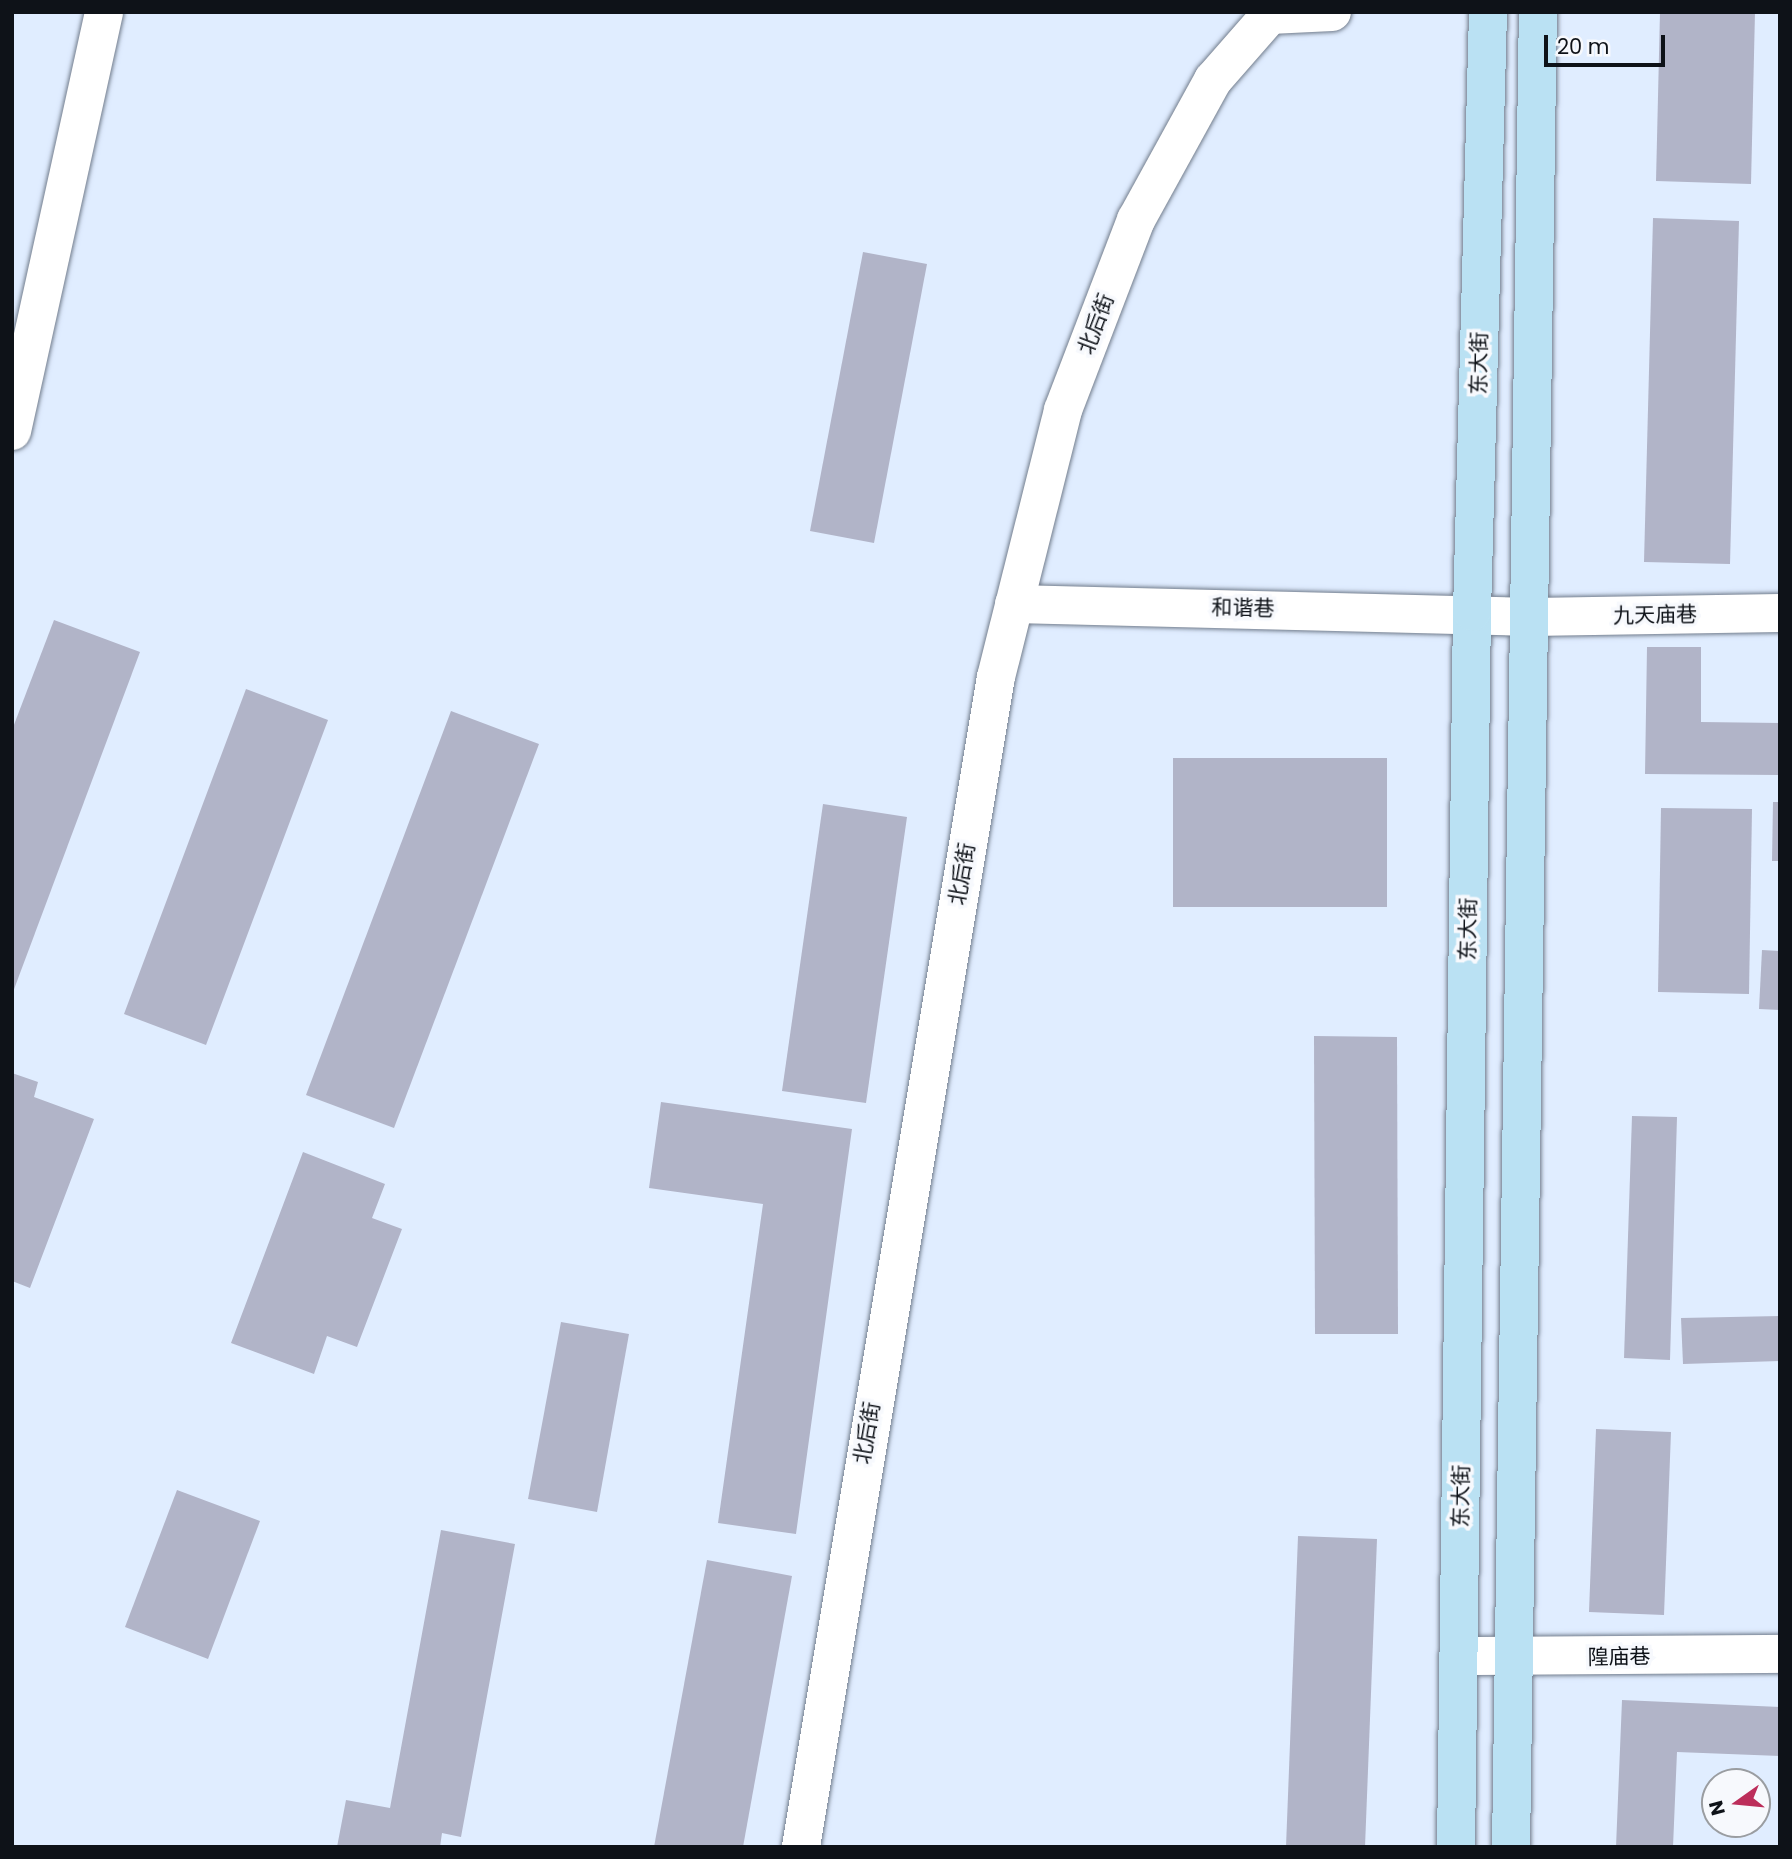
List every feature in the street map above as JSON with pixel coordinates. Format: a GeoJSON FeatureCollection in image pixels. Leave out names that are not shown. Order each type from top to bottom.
{"type":"FeatureCollection","features":[{"type":"Feature","properties":{"kind":"main road","name":"东大街"},"geometry":{"type":"LineString","coordinates":[[1456,1847],[1472,612],[1488,12]]}},
{"type":"Feature","properties":{"kind":"main road"},"geometry":{"type":"LineString","coordinates":[[1511,1847],[1538,12]]}},
{"type":"Feature","properties":{"kind":"street"},"geometry":{"type":"LineString","coordinates":[[12,432],[104,12]]}},
{"type":"Feature","properties":{"kind":"street","name":"北后街"},"geometry":{"type":"LineString","coordinates":[[801,1847],[993,691],[1063,410],[1136,220],[1213,80],[1270,15],[1332,12]]}},
{"type":"Feature","properties":{"kind":"street","name":"和谐巷"},"geometry":{"type":"LineString","coordinates":[[1014,604],[1472,612],[1531,617]]}},
{"type":"Feature","properties":{"kind":"street","name":"九天庙巷"},"geometry":{"type":"LineString","coordinates":[[1531,617],[1780,613]]}},
{"type":"Feature","properties":{"kind":"street","name":"隍庙巷"},"geometry":{"type":"LineString","coordinates":[[1459,1656],[1514,1658],[1780,1654]]}},
{"type":"Feature","properties":{"kind":"building"},"geometry":{"type":"Polygon","coordinates":[[[1660,12],[1755,12],[1751,184],[1656,181],[1660,12]]]}},
{"type":"Feature","properties":{"kind":"building"},"geometry":{"type":"Polygon","coordinates":[[[1653,218],[1739,221],[1730,564],[1644,562],[1653,218]]]}},
{"type":"Feature","properties":{"kind":"building"},"geometry":{"type":"Polygon","coordinates":[[[863,252],[927,264],[874,543],[810,531],[863,252]]]}},
{"type":"Feature","properties":{"kind":"building"},"geometry":{"type":"Polygon","coordinates":[[[54,620],[140,652],[13,992],[12,730],[54,620]]]}},
{"type":"Feature","properties":{"kind":"building"},"geometry":{"type":"Polygon","coordinates":[[[1647,647],[1701,647],[1701,722],[1780,723],[1780,775],[1645,774],[1647,647]]]}},
{"type":"Feature","properties":{"kind":"building"},"geometry":{"type":"Polygon","coordinates":[[[246,689],[328,720],[206,1045],[124,1014],[246,689]]]}},
{"type":"Feature","properties":{"kind":"building"},"geometry":{"type":"Polygon","coordinates":[[[451,711],[539,744],[394,1128],[306,1095],[451,711]]]}},
{"type":"Feature","properties":{"kind":"building"},"geometry":{"type":"Polygon","coordinates":[[[1173,758],[1387,758],[1387,907],[1173,907],[1173,758]]]}},
{"type":"Feature","properties":{"kind":"building"},"geometry":{"type":"Polygon","coordinates":[[[1773,802],[1780,802],[1780,861],[1772,861],[1773,802]]]}},
{"type":"Feature","properties":{"kind":"building"},"geometry":{"type":"Polygon","coordinates":[[[823,804],[907,817],[866,1103],[782,1091],[823,804]]]}},
{"type":"Feature","properties":{"kind":"building"},"geometry":{"type":"Polygon","coordinates":[[[1661,808],[1752,809],[1749,994],[1658,992],[1661,808]]]}},
{"type":"Feature","properties":{"kind":"building"},"geometry":{"type":"Polygon","coordinates":[[[1762,950],[1780,951],[1780,1010],[1759,1009],[1762,950]]]}},
{"type":"Feature","properties":{"kind":"building"},"geometry":{"type":"Polygon","coordinates":[[[1314,1036],[1397,1037],[1398,1334],[1315,1334],[1314,1036]]]}},
{"type":"Feature","properties":{"kind":"building"},"geometry":{"type":"Polygon","coordinates":[[[12,1073],[38,1082],[34,1097],[94,1119],[30,1288],[12,1281],[12,1073]]]}},
{"type":"Feature","properties":{"kind":"building"},"geometry":{"type":"Polygon","coordinates":[[[661,1102],[852,1129],[796,1534],[718,1523],[763,1204],[649,1188],[661,1102]]]}},
{"type":"Feature","properties":{"kind":"building"},"geometry":{"type":"Polygon","coordinates":[[[1632,1116],[1677,1117],[1670,1360],[1624,1358],[1632,1116]]]}},
{"type":"Feature","properties":{"kind":"building"},"geometry":{"type":"Polygon","coordinates":[[[303,1152],[385,1184],[372,1218],[402,1229],[357,1347],[327,1336],[314,1374],[231,1343],[303,1152]]]}},
{"type":"Feature","properties":{"kind":"building"},"geometry":{"type":"Polygon","coordinates":[[[1780,1316],[1780,1361],[1683,1364],[1681,1318],[1780,1316]]]}},
{"type":"Feature","properties":{"kind":"building"},"geometry":{"type":"Polygon","coordinates":[[[561,1322],[629,1334],[597,1512],[528,1499],[561,1322]]]}},
{"type":"Feature","properties":{"kind":"building"},"geometry":{"type":"Polygon","coordinates":[[[1596,1429],[1671,1432],[1664,1615],[1589,1612],[1596,1429]]]}},
{"type":"Feature","properties":{"kind":"building"},"geometry":{"type":"Polygon","coordinates":[[[177,1490],[260,1521],[208,1659],[125,1627],[177,1490]]]}},
{"type":"Feature","properties":{"kind":"building"},"geometry":{"type":"Polygon","coordinates":[[[441,1530],[515,1544],[461,1837],[442,1833],[440,1847],[337,1847],[346,1800],[390,1808],[441,1530]]]}},
{"type":"Feature","properties":{"kind":"building"},"geometry":{"type":"Polygon","coordinates":[[[1298,1536],[1377,1539],[1365,1847],[1286,1847],[1298,1536]]]}},
{"type":"Feature","properties":{"kind":"building"},"geometry":{"type":"Polygon","coordinates":[[[707,1560],[792,1576],[743,1847],[654,1847],[707,1560]]]}},
{"type":"Feature","properties":{"kind":"building"},"geometry":{"type":"Polygon","coordinates":[[[1622,1700],[1780,1707],[1780,1756],[1677,1752],[1673,1847],[1616,1847],[1622,1700]]]}}]}
